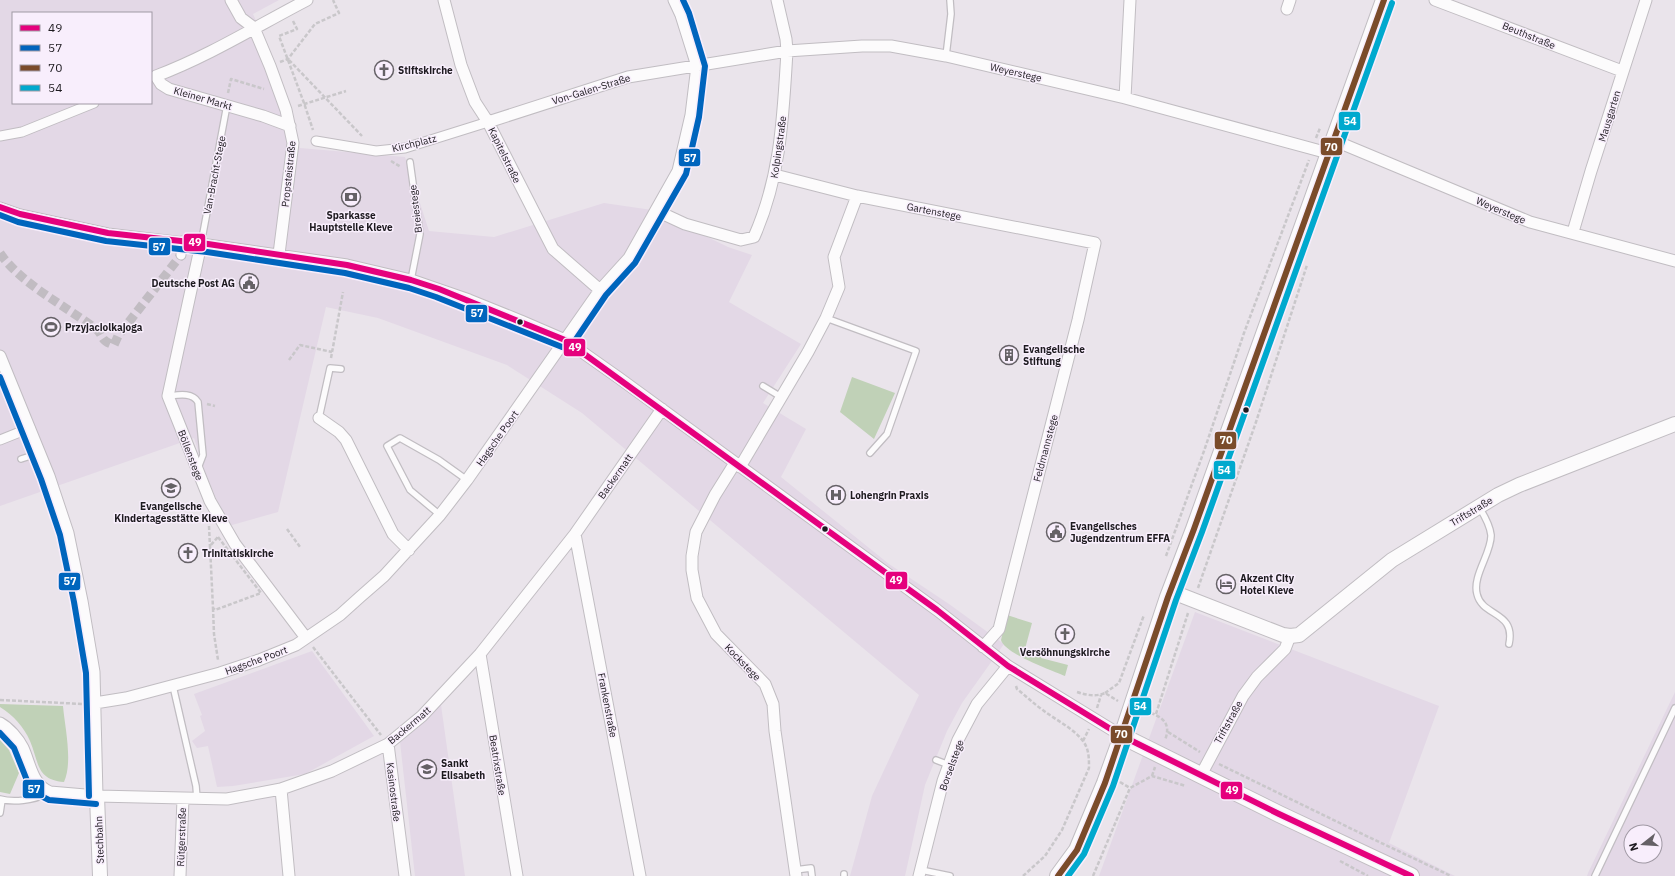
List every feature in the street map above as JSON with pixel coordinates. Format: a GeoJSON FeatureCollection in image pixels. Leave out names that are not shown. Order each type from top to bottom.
{"type":"FeatureCollection","features":[{"type":"Feature","properties":{"kind":"main road"},"geometry":{"type":"LineString","coordinates":[[1058,876],[1077,850],[1122,736],[1170,591],[1197,522],[1384,0]]}},
{"type":"Feature","properties":{"kind":"main road"},"geometry":{"type":"LineString","coordinates":[[1122,736],[1280,814],[1411,876]]}},
{"type":"Feature","properties":{"kind":"street"},"geometry":{"type":"LineString","coordinates":[[231,0],[241,18],[254,28]]}},
{"type":"Feature","properties":{"kind":"street","name":"Kleiner Markt"},"geometry":{"type":"LineString","coordinates":[[290,126],[227,105],[169,89],[153,77],[186,65],[307,0]]}},
{"type":"Feature","properties":{"kind":"street","name":"Kapitelstraße"},"geometry":{"type":"LineString","coordinates":[[444,0],[461,65],[475,102],[488,122],[553,249],[600,290]]}},
{"type":"Feature","properties":{"kind":"street"},"geometry":{"type":"LineString","coordinates":[[674,0],[697,66]]}},
{"type":"Feature","properties":{"kind":"street","name":"Kolpingstraße"},"geometry":{"type":"LineString","coordinates":[[657,211],[685,224],[741,240],[754,237],[762,219],[775,175],[782,134],[787,51],[786,39],[777,0]]}},
{"type":"Feature","properties":{"kind":"street"},"geometry":{"type":"LineString","coordinates":[[1125,98],[1130,0]]}},
{"type":"Feature","properties":{"kind":"street","name":"Beuthstraße"},"geometry":{"type":"LineString","coordinates":[[1435,0],[1622,71]]}},
{"type":"Feature","properties":{"kind":"street","name":"Mausgarten"},"geometry":{"type":"LineString","coordinates":[[1573,232],[1622,71],[1646,0]]}},
{"type":"Feature","properties":{"kind":"street","name":"Propsteistraße"},"geometry":{"type":"LineString","coordinates":[[254,28],[279,92],[290,126],[292,143],[279,254]]}},
{"type":"Feature","properties":{"kind":"street","name":"Weyerstege"},"geometry":{"type":"LineString","coordinates":[[697,66],[787,51],[862,46],[891,46],[946,56],[1125,98],[1312,149],[1331,147],[1530,222],[1573,232],[1675,261]]}},
{"type":"Feature","properties":{"kind":"street","name":"Von-Galen-Straße"},"geometry":{"type":"LineString","coordinates":[[488,122],[628,76],[697,66]]}},
{"type":"Feature","properties":{"kind":"street","name":"Hagsche Poort"},"geometry":{"type":"LineString","coordinates":[[95,703],[126,698],[220,673],[281,652],[296,645],[360,597],[409,550],[440,515],[467,480],[600,290],[630,258],[678,171],[692,116],[697,66]]}},
{"type":"Feature","properties":{"kind":"street"},"geometry":{"type":"LineString","coordinates":[[0,136],[22,132],[92,104]]}},
{"type":"Feature","properties":{"kind":"street","name":"Kirchplatz"},"geometry":{"type":"LineString","coordinates":[[316,140],[376,151],[405,148],[488,122]]}},
{"type":"Feature","properties":{"kind":"street","name":"Gartenstege"},"geometry":{"type":"LineString","coordinates":[[775,175],[857,196],[1095,243]]}},
{"type":"Feature","properties":{"kind":"street"},"geometry":{"type":"LineString","coordinates":[[738,465],[808,352],[826,318],[839,287],[834,257],[857,196]]}},
{"type":"Feature","properties":{"kind":"street"},"geometry":{"type":"LineString","coordinates":[[0,207],[20,214],[108,233],[279,254],[346,265],[411,280],[469,300],[565,340],[938,610],[1008,666],[1122,736]]}},
{"type":"Feature","properties":{"kind":"street"},"geometry":{"type":"LineString","coordinates":[[181,255],[182,241]]}},
{"type":"Feature","properties":{"kind":"street","name":"Feldmannstege"},"geometry":{"type":"LineString","coordinates":[[983,647],[998,629],[1078,320],[1095,243]]}},
{"type":"Feature","properties":{"kind":"street"},"geometry":{"type":"LineString","coordinates":[[168,396],[201,244]]}},
{"type":"Feature","properties":{"kind":"street","name":"Stechbahn"},"geometry":{"type":"LineString","coordinates":[[0,356],[40,453],[68,533],[82,601],[94,672],[100,876]]}},
{"type":"Feature","properties":{"kind":"street","name":"Böllenstege"},"geometry":{"type":"LineString","coordinates":[[168,396],[210,501],[235,544],[306,638]]}},
{"type":"Feature","properties":{"kind":"street","name":"Backermatt"},"geometry":{"type":"LineString","coordinates":[[47,791],[97,796],[227,799],[281,789],[332,771],[388,744],[422,716],[480,654],[575,534],[662,409]]}},
{"type":"Feature","properties":{"kind":"street"},"geometry":{"type":"LineString","coordinates":[[319,418],[339,432],[346,440],[393,534],[409,550]]}},
{"type":"Feature","properties":{"kind":"street","name":"Triftstraße"},"geometry":{"type":"LineString","coordinates":[[1201,775],[1243,696],[1256,677],[1285,649],[1290,636],[1299,635],[1392,560],[1479,506],[1519,485],[1675,424]]}},
{"type":"Feature","properties":{"kind":"street"},"geometry":{"type":"LineString","coordinates":[[0,440],[30,428]]}},
{"type":"Feature","properties":{"kind":"street","name":"Kockstege"},"geometry":{"type":"LineString","coordinates":[[738,465],[715,495],[696,532],[692,556],[692,570],[697,598],[716,634],[764,684],[773,704],[775,731],[795,873]]}},
{"type":"Feature","properties":{"kind":"street","name":"Frankenstraße"},"geometry":{"type":"LineString","coordinates":[[575,534],[640,876]]}},
{"type":"Feature","properties":{"kind":"street"},"geometry":{"type":"LineString","coordinates":[[1170,591],[1192,603],[1283,635],[1290,636]]}},
{"type":"Feature","properties":{"kind":"street","name":"Beatrixstraße"},"geometry":{"type":"LineString","coordinates":[[480,654],[517,876]]}},
{"type":"Feature","properties":{"kind":"street","name":"Borselstege"},"geometry":{"type":"LineString","coordinates":[[920,873],[949,765],[958,740],[977,704],[1008,666]]}},
{"type":"Feature","properties":{"kind":"street"},"geometry":{"type":"LineString","coordinates":[[0,723],[14,735],[23,748],[35,777],[47,791]]}},
{"type":"Feature","properties":{"kind":"street","name":"Kasinostraße"},"geometry":{"type":"LineString","coordinates":[[388,744],[405,876]]}},
{"type":"Feature","properties":{"kind":"street"},"geometry":{"type":"LineString","coordinates":[[281,789],[290,876]]}},
{"type":"Feature","properties":{"kind":"street","name":"Rütgerstraße"},"geometry":{"type":"LineString","coordinates":[[180,876],[183,799]]}},
{"type":"Feature","properties":{"kind":"lane"},"geometry":{"type":"LineString","coordinates":[[946,56],[951,14],[950,0]]}},
{"type":"Feature","properties":{"kind":"lane","name":"Van-Bracht-Stege"},"geometry":{"type":"LineString","coordinates":[[201,244],[227,105]]}},
{"type":"Feature","properties":{"kind":"lane","name":"Breiestege"},"geometry":{"type":"LineString","coordinates":[[410,162],[420,234],[411,280]]}},
{"type":"Feature","properties":{"kind":"lane"},"geometry":{"type":"LineString","coordinates":[[826,318],[916,351],[887,434],[870,453]]}},
{"type":"Feature","properties":{"kind":"lane"},"geometry":{"type":"LineString","coordinates":[[319,418],[330,368],[341,369]]}},
{"type":"Feature","properties":{"kind":"lane"},"geometry":{"type":"LineString","coordinates":[[763,386],[781,397]]}},
{"type":"Feature","properties":{"kind":"lane"},"geometry":{"type":"LineString","coordinates":[[168,396],[185,394],[196,399],[198,402],[203,456],[196,469]]}},
{"type":"Feature","properties":{"kind":"lane"},"geometry":{"type":"LineString","coordinates":[[440,515],[410,490],[388,446],[400,438],[438,460],[467,480]]}},
{"type":"Feature","properties":{"kind":"lane"},"geometry":{"type":"LineString","coordinates":[[21,459],[40,453]]}},
{"type":"Feature","properties":{"kind":"lane"},"geometry":{"type":"LineString","coordinates":[[1479,506],[1490,528],[1491,536],[1477,581],[1476,594],[1481,603],[1507,623],[1511,633],[1509,644]]}},
{"type":"Feature","properties":{"kind":"lane"},"geometry":{"type":"LineString","coordinates":[[173,686],[196,786],[197,799]]}},
{"type":"Feature","properties":{"kind":"lane"},"geometry":{"type":"LineString","coordinates":[[1595,876],[1675,708]]}},
{"type":"Feature","properties":{"kind":"lane"},"geometry":{"type":"LineString","coordinates":[[936,760],[949,765]]}},
{"type":"Feature","properties":{"kind":"lane","name":"Backermatt"},"geometry":{"type":"LineString","coordinates":[[1,799],[18,801],[41,796],[46,794],[47,791]]}},
{"type":"Feature","properties":{"kind":"lane"},"geometry":{"type":"LineString","coordinates":[[0,813],[1,799]]}},
{"type":"Feature","properties":{"kind":"lane"},"geometry":{"type":"LineString","coordinates":[[795,873],[811,868],[812,876]]}},
{"type":"Feature","properties":{"kind":"lane"},"geometry":{"type":"LineString","coordinates":[[920,873],[950,876]]}},
{"type":"Feature","properties":{"kind":"path"},"geometry":{"type":"LineString","coordinates":[[288,59],[315,24],[339,13],[333,0]]}},
{"type":"Feature","properties":{"kind":"path"},"geometry":{"type":"LineString","coordinates":[[297,29],[279,36],[316,140]]}},
{"type":"Feature","properties":{"kind":"path"},"geometry":{"type":"LineString","coordinates":[[288,59],[376,151]]}},
{"type":"Feature","properties":{"kind":"path"},"geometry":{"type":"LineString","coordinates":[[227,105],[231,79],[279,92]]}},
{"type":"Feature","properties":{"kind":"path"},"geometry":{"type":"LineString","coordinates":[[304,103],[346,91]]}},
{"type":"Feature","properties":{"kind":"path"},"geometry":{"type":"LineString","coordinates":[[1163,562],[1204,450],[1244,333],[1323,121]]}},
{"type":"Feature","properties":{"kind":"path"},"geometry":{"type":"LineString","coordinates":[[1156,714],[1192,603],[1256,422],[1307,265]]}},
{"type":"Feature","properties":{"kind":"path"},"geometry":{"type":"LineString","coordinates":[[330,368],[343,292]]}},
{"type":"Feature","properties":{"kind":"path"},"geometry":{"type":"LineString","coordinates":[[289,360],[300,345],[332,352]]}},
{"type":"Feature","properties":{"kind":"path"},"geometry":{"type":"LineString","coordinates":[[210,501],[207,506],[214,634],[220,673]]}},
{"type":"Feature","properties":{"kind":"path"},"geometry":{"type":"LineString","coordinates":[[287,529],[300,547]]}},
{"type":"Feature","properties":{"kind":"path"},"geometry":{"type":"LineString","coordinates":[[210,546],[218,536],[261,593],[215,610],[213,608]]}},
{"type":"Feature","properties":{"kind":"path"},"geometry":{"type":"LineString","coordinates":[[1105,693],[1119,683],[1146,612]]}},
{"type":"Feature","properties":{"kind":"path"},"geometry":{"type":"LineString","coordinates":[[214,634],[218,632]]}},
{"type":"Feature","properties":{"kind":"path"},"geometry":{"type":"LineString","coordinates":[[306,638],[388,744]]}},
{"type":"Feature","properties":{"kind":"path"},"geometry":{"type":"LineString","coordinates":[[1008,666],[1017,689],[1083,741],[1088,752],[1089,759],[1089,768],[1062,830],[1045,856],[1023,876]]}},
{"type":"Feature","properties":{"kind":"path"},"geometry":{"type":"LineString","coordinates":[[0,700],[68,704]]}},
{"type":"Feature","properties":{"kind":"path"},"geometry":{"type":"LineString","coordinates":[[1093,876],[1130,788],[1152,776],[1187,786]]}},
{"type":"Feature","properties":{"kind":"path"},"geometry":{"type":"LineString","coordinates":[[1246,778],[1451,876]]}},
{"type":"Feature","properties":{"kind":"shaded area"},"geometry":{"type":"Polygon","coordinates":[[[0,0],[279,0],[253,14],[277,68],[300,148],[405,157],[429,231],[494,237],[604,203],[652,210],[728,247],[752,255],[729,302],[801,344],[763,403],[806,429],[781,477],[889,564],[949,604],[1004,644],[962,703],[947,731],[925,785],[905,876],[850,876],[872,796],[919,695],[582,413],[507,365],[378,318],[326,307],[278,512],[232,525],[227,524],[205,472],[194,438],[0,506],[0,0]]]}},
{"type":"Feature","properties":{"kind":"shaded area"},"geometry":{"type":"Polygon","coordinates":[[[1195,612],[1439,706],[1389,843],[1455,876],[1099,876],[1195,612]]]}},
{"type":"Feature","properties":{"kind":"shaded area"},"geometry":{"type":"Polygon","coordinates":[[[312,651],[374,736],[305,774],[233,786],[217,787],[208,746],[197,748],[192,741],[205,731],[200,716],[202,715],[194,694],[312,651]]]}},
{"type":"Feature","properties":{"kind":"shaded area"},"geometry":{"type":"Polygon","coordinates":[[[1675,692],[1675,876],[1587,876],[1588,873],[1675,692]]]}},
{"type":"Feature","properties":{"kind":"shaded area","name":"Sankt Elisabeth"},"geometry":{"type":"Polygon","coordinates":[[[441,705],[465,876],[415,876],[400,742],[441,705]]]}},
{"type":"Feature","properties":{"kind":"green space"},"geometry":{"type":"Polygon","coordinates":[[[852,377],[895,393],[874,439],[840,412],[852,377]]]}},
{"type":"Feature","properties":{"kind":"green space"},"geometry":{"type":"Polygon","coordinates":[[[1007,615],[1032,623],[1025,649],[1042,653],[1041,658],[1068,665],[1065,676],[1019,656],[1004,645],[1001,640],[1007,615]]]}},
{"type":"Feature","properties":{"kind":"green space"},"geometry":{"type":"Polygon","coordinates":[[[0,704],[63,706],[68,755],[67,774],[64,782],[55,781],[43,774],[37,763],[25,731],[14,718],[0,707],[0,704]]]}},
{"type":"Feature","properties":{"kind":"green space"},"geometry":{"type":"Polygon","coordinates":[[[0,740],[9,750],[19,773],[10,794],[0,792],[0,740]]]}},
{"type":"Feature","properties":{"kind":"tunnel"},"geometry":{"type":"LineString","coordinates":[[0,253],[9,264],[31,284],[95,328],[106,341],[114,345],[118,336],[181,255]]}},
{"type":"Feature","properties":{"kind":"transit line","name":"57"},"geometry":{"type":"LineString","coordinates":[[0,215],[18,222],[106,241],[207,252],[345,273],[409,288],[567,348],[572,345],[606,295],[635,263],[686,174],[699,117],[705,66],[689,13],[683,0]]}},
{"type":"Feature","properties":{"kind":"transit line","name":"70"},"geometry":{"type":"LineString","coordinates":[[1058,876],[1077,850],[1105,783],[1168,597],[1194,529],[1384,0]]}},
{"type":"Feature","properties":{"kind":"transit line","name":"54"},"geometry":{"type":"LineString","coordinates":[[1068,876],[1084,854],[1113,786],[1176,600],[1202,532],[1392,3]]}},
{"type":"Feature","properties":{"kind":"transit line","name":"49"},"geometry":{"type":"LineString","coordinates":[[0,207],[20,214],[108,233],[208,244],[347,265],[411,280],[439,289],[565,340],[937,610],[1008,666],[1122,736],[1279,814],[1411,876]]}},
{"type":"Feature","properties":{"kind":"transit line","name":"57"},"geometry":{"type":"LineString","coordinates":[[0,377],[41,479],[60,535],[74,602],[86,673],[89,796]]}},
{"type":"Feature","properties":{"kind":"transit line","name":"57"},"geometry":{"type":"LineString","coordinates":[[0,733],[14,748],[28,783],[39,795],[49,800],[96,804]]}},
{"type":"Feature","properties":{"kind":"place","name":"Stiftskirche"},"geometry":{"type":"Point","coordinates":[384,70]}},
{"type":"Feature","properties":{"kind":"place","name":"Sparkasse Hauptstelle Kleve"},"geometry":{"type":"Point","coordinates":[351,197]}},
{"type":"Feature","properties":{"kind":"place","name":"Deutsche Post AG"},"geometry":{"type":"Point","coordinates":[249,283]}},
{"type":"Feature","properties":{"kind":"place","name":"Przyjaciolkajoga"},"geometry":{"type":"Point","coordinates":[51,327]}},
{"type":"Feature","properties":{"kind":"place","name":"Evangelische Stiftung"},"geometry":{"type":"Point","coordinates":[1009,355]}},
{"type":"Feature","properties":{"kind":"place","name":"Evangelische Kindertagesstätte Kleve"},"geometry":{"type":"Point","coordinates":[171,488]}},
{"type":"Feature","properties":{"kind":"place","name":"Lohengrin Praxis"},"geometry":{"type":"Point","coordinates":[836,495]}},
{"type":"Feature","properties":{"kind":"place","name":"Evangelisches Jugendzentrum EFFA"},"geometry":{"type":"Point","coordinates":[1056,532]}},
{"type":"Feature","properties":{"kind":"place","name":"Trinitatiskirche"},"geometry":{"type":"Point","coordinates":[188,553]}},
{"type":"Feature","properties":{"kind":"place","name":"Akzent City Hotel Kleve"},"geometry":{"type":"Point","coordinates":[1226,584]}},
{"type":"Feature","properties":{"kind":"place","name":"Versöhnungskirche"},"geometry":{"type":"Point","coordinates":[1065,634]}},
{"type":"Feature","properties":{"kind":"place","name":"Sankt Elisabeth"},"geometry":{"type":"Point","coordinates":[427,769]}}]}
